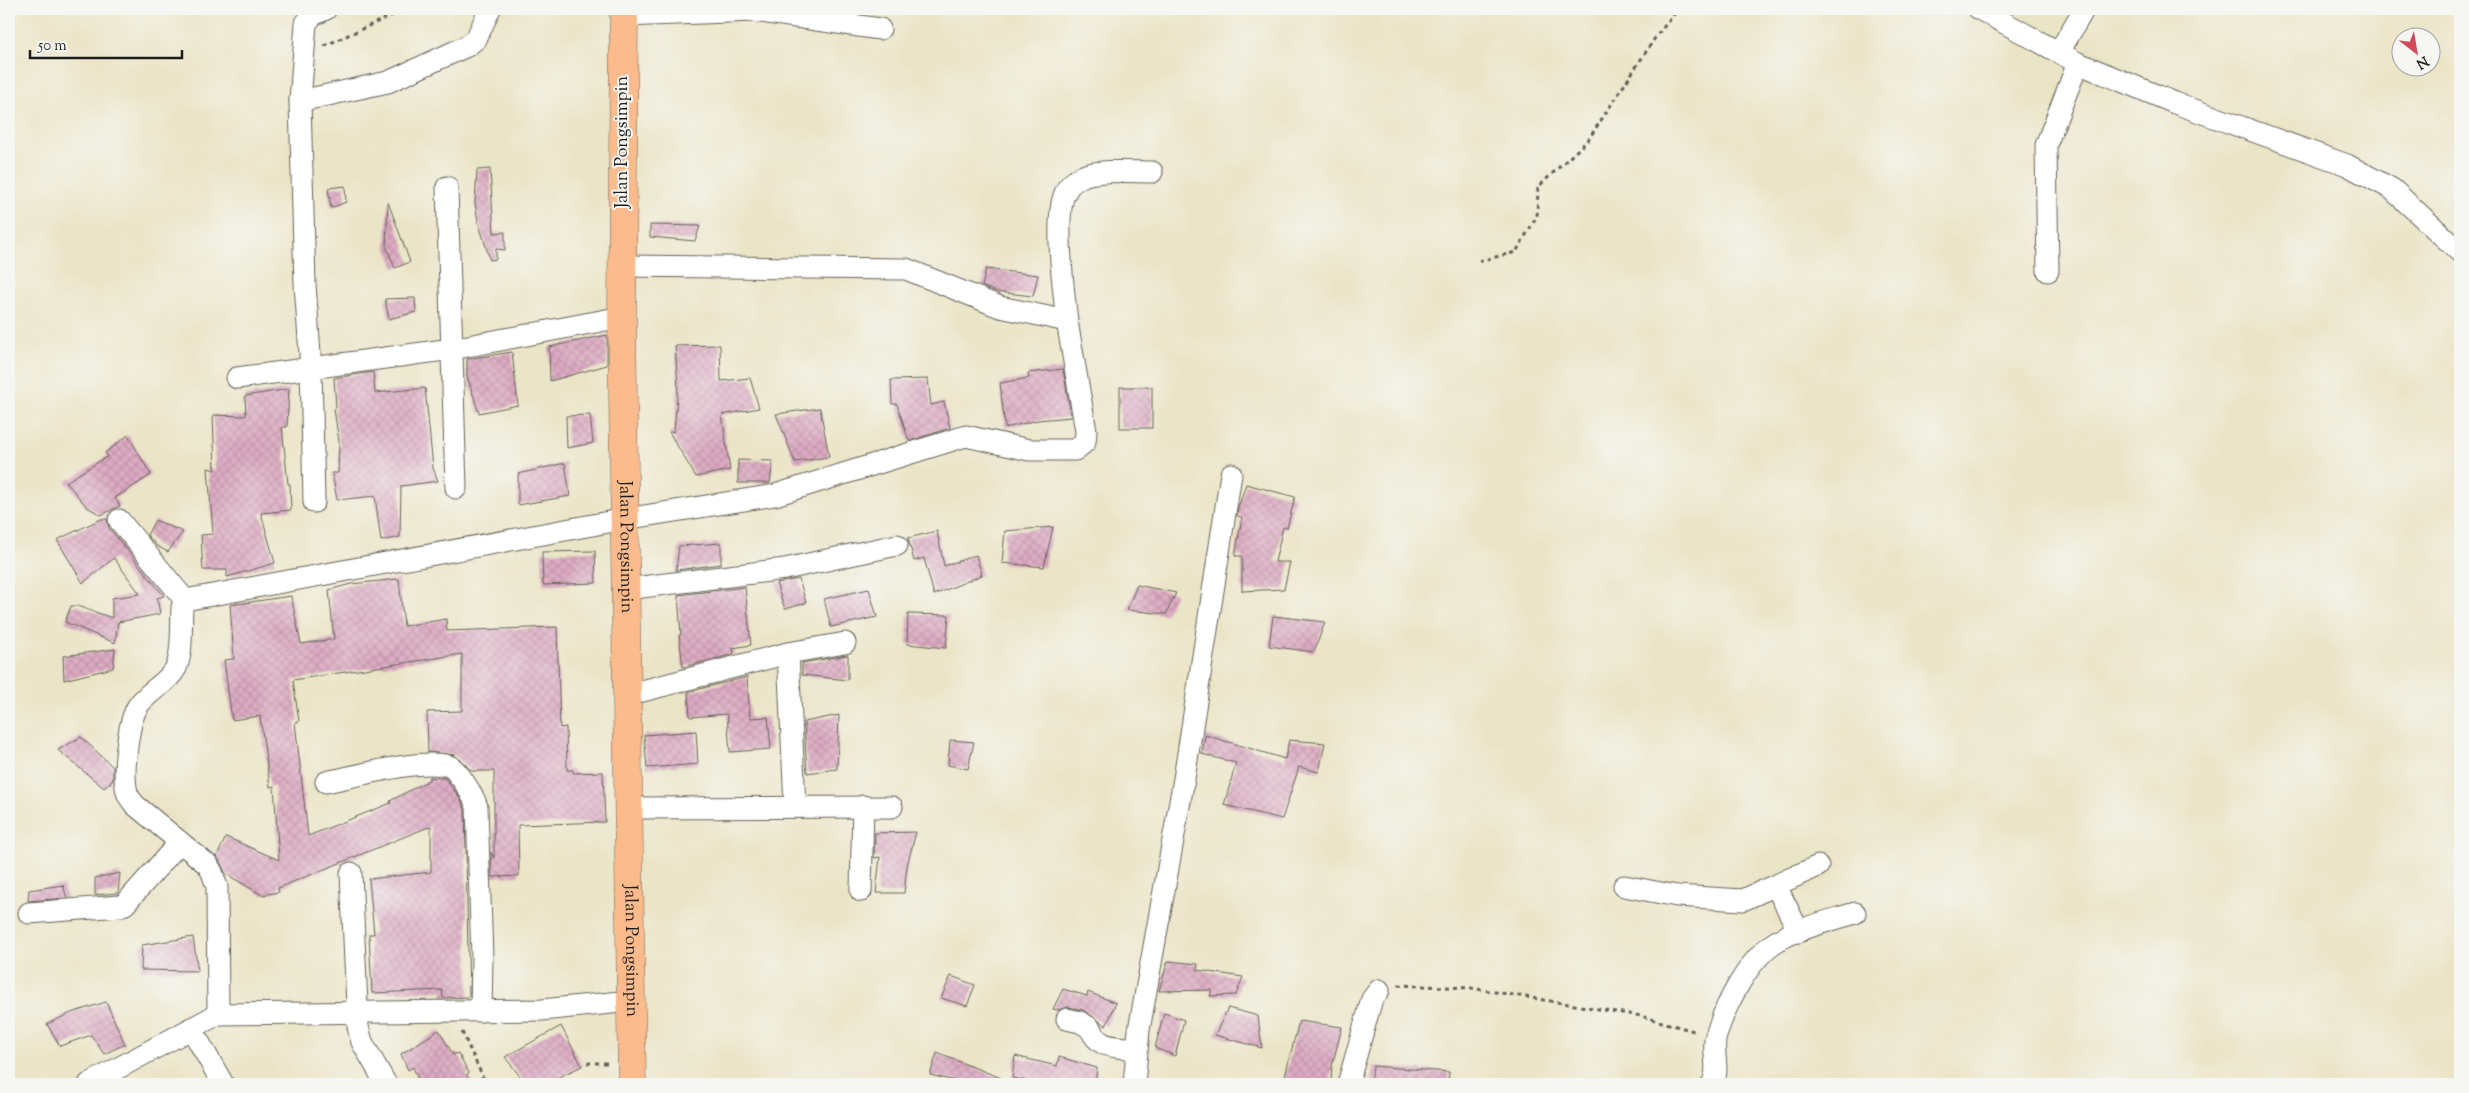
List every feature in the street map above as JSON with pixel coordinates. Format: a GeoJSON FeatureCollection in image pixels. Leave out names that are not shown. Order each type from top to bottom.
{"type":"FeatureCollection","features":[{"type":"Feature","properties":{"kind":"main road","name":"Jalan Pongsimpin"},"geometry":{"type":"LineString","coordinates":[[624,12],[622,317],[632,1084]]}},
{"type":"Feature","properties":{"kind":"street"},"geometry":{"type":"LineString","coordinates":[[314,502],[311,368],[305,284],[300,101],[306,23],[313,15],[326,9]]}},
{"type":"Feature","properties":{"kind":"street"},"geometry":{"type":"LineString","coordinates":[[300,101],[388,82],[467,46],[476,39],[490,9]]}},
{"type":"Feature","properties":{"kind":"street"},"geometry":{"type":"LineString","coordinates":[[1979,9],[2078,64],[2175,103],[2365,173],[2392,189],[2460,252]]}},
{"type":"Feature","properties":{"kind":"street"},"geometry":{"type":"LineString","coordinates":[[2059,52],[2084,9]]}},
{"type":"Feature","properties":{"kind":"street"},"geometry":{"type":"LineString","coordinates":[[624,12],[754,11],[880,29]]}},
{"type":"Feature","properties":{"kind":"street"},"geometry":{"type":"LineString","coordinates":[[2048,271],[2046,145],[2078,64]]}},
{"type":"Feature","properties":{"kind":"street"},"geometry":{"type":"LineString","coordinates":[[185,600],[625,519],[775,496],[966,436],[1029,450],[1075,450],[1085,442],[1086,431],[1067,321],[1060,260],[1062,208],[1066,191],[1075,180],[1089,174],[1152,172]]}},
{"type":"Feature","properties":{"kind":"street"},"geometry":{"type":"LineString","coordinates":[[448,187],[456,488]]}},
{"type":"Feature","properties":{"kind":"street"},"geometry":{"type":"LineString","coordinates":[[623,266],[906,269],[1000,307],[1067,321]]}},
{"type":"Feature","properties":{"kind":"street"},"geometry":{"type":"LineString","coordinates":[[238,378],[452,349],[622,317]]}},
{"type":"Feature","properties":{"kind":"street"},"geometry":{"type":"LineString","coordinates":[[1134,1084],[1137,1049],[1184,780],[1231,474]]}},
{"type":"Feature","properties":{"kind":"street"},"geometry":{"type":"LineString","coordinates":[[119,520],[185,600]]}},
{"type":"Feature","properties":{"kind":"street"},"geometry":{"type":"LineString","coordinates":[[626,589],[785,569],[897,544]]}},
{"type":"Feature","properties":{"kind":"street"},"geometry":{"type":"LineString","coordinates":[[185,600],[182,607],[177,664],[168,679],[137,708],[130,734],[126,766],[126,786],[130,799],[208,865],[215,880],[218,1014]]}},
{"type":"Feature","properties":{"kind":"street"},"geometry":{"type":"LineString","coordinates":[[627,696],[788,653],[845,643]]}},
{"type":"Feature","properties":{"kind":"street"},"geometry":{"type":"LineString","coordinates":[[788,653],[795,806]]}},
{"type":"Feature","properties":{"kind":"street"},"geometry":{"type":"LineString","coordinates":[[326,782],[419,765],[448,766],[455,769],[476,801],[477,807],[482,958],[480,1011]]}},
{"type":"Feature","properties":{"kind":"street"},"geometry":{"type":"LineString","coordinates":[[860,892],[863,806]]}},
{"type":"Feature","properties":{"kind":"street"},"geometry":{"type":"LineString","coordinates":[[628,808],[892,807]]}},
{"type":"Feature","properties":{"kind":"street"},"geometry":{"type":"LineString","coordinates":[[29,913],[120,906],[124,904],[180,842]]}},
{"type":"Feature","properties":{"kind":"street"},"geometry":{"type":"LineString","coordinates":[[1624,886],[1677,896],[1743,900],[1818,866]]}},
{"type":"Feature","properties":{"kind":"street"},"geometry":{"type":"LineString","coordinates":[[351,873],[356,1012],[359,1035],[386,1084]]}},
{"type":"Feature","properties":{"kind":"street"},"geometry":{"type":"LineString","coordinates":[[1776,886],[1798,932]]}},
{"type":"Feature","properties":{"kind":"street"},"geometry":{"type":"LineString","coordinates":[[1712,1084],[1716,1070],[1715,1038],[1742,980],[1765,950],[1778,940],[1856,913]]}},
{"type":"Feature","properties":{"kind":"street"},"geometry":{"type":"LineString","coordinates":[[1348,1084],[1372,999],[1379,990]]}},
{"type":"Feature","properties":{"kind":"street"},"geometry":{"type":"LineString","coordinates":[[89,1084],[218,1014],[542,1010],[631,1001]]}},
{"type":"Feature","properties":{"kind":"street"},"geometry":{"type":"LineString","coordinates":[[1067,1019],[1080,1022],[1090,1028],[1094,1038],[1102,1045],[1137,1049]]}},
{"type":"Feature","properties":{"kind":"street"},"geometry":{"type":"LineString","coordinates":[[191,1028],[223,1084]]}},
{"type":"Feature","properties":{"kind":"path"},"geometry":{"type":"LineString","coordinates":[[303,56],[406,9]]}},
{"type":"Feature","properties":{"kind":"path"},"geometry":{"type":"LineString","coordinates":[[1479,261],[1516,252],[1537,216],[1538,187],[1588,140],[1655,38],[1678,9]]}},
{"type":"Feature","properties":{"kind":"path"},"geometry":{"type":"LineString","coordinates":[[1379,990],[1391,985],[1471,988],[1641,1016],[1715,1038]]}},
{"type":"Feature","properties":{"kind":"path"},"geometry":{"type":"LineString","coordinates":[[452,1011],[486,1084]]}},
{"type":"Feature","properties":{"kind":"building"},"geometry":{"type":"Polygon","coordinates":[[[490,169],[494,233],[505,232],[505,250],[496,249],[496,259],[490,260],[478,221],[475,203],[477,170],[490,169]]]}},
{"type":"Feature","properties":{"kind":"building"},"geometry":{"type":"Polygon","coordinates":[[[345,186],[346,202],[331,208],[328,188],[345,186]]]}},
{"type":"Feature","properties":{"kind":"building"},"geometry":{"type":"Polygon","coordinates":[[[388,202],[410,262],[395,268],[386,246],[388,202]]]}},
{"type":"Feature","properties":{"kind":"building"},"geometry":{"type":"Polygon","coordinates":[[[650,225],[700,226],[695,241],[650,237],[650,225]]]}},
{"type":"Feature","properties":{"kind":"building"},"geometry":{"type":"Polygon","coordinates":[[[986,269],[1038,275],[1033,296],[997,292],[982,286],[986,269]]]}},
{"type":"Feature","properties":{"kind":"building"},"geometry":{"type":"Polygon","coordinates":[[[415,298],[416,312],[389,319],[385,299],[415,298]]]}},
{"type":"Feature","properties":{"kind":"building"},"geometry":{"type":"Polygon","coordinates":[[[607,335],[607,365],[550,381],[549,347],[607,335]]]}},
{"type":"Feature","properties":{"kind":"building"},"geometry":{"type":"Polygon","coordinates":[[[720,345],[721,381],[750,378],[759,408],[722,415],[730,470],[696,477],[669,432],[674,431],[678,386],[675,346],[720,345]]]}},
{"type":"Feature","properties":{"kind":"building"},"geometry":{"type":"Polygon","coordinates":[[[512,352],[518,405],[479,413],[467,376],[467,359],[512,352]]]}},
{"type":"Feature","properties":{"kind":"building"},"geometry":{"type":"Polygon","coordinates":[[[1063,369],[1071,417],[1038,420],[1005,428],[1000,383],[1029,378],[1028,373],[1063,369]]]}},
{"type":"Feature","properties":{"kind":"building"},"geometry":{"type":"Polygon","coordinates":[[[373,372],[375,393],[425,388],[433,468],[438,481],[401,486],[400,537],[381,541],[375,496],[337,500],[332,473],[338,473],[339,442],[334,409],[336,408],[334,378],[373,372]]]}},
{"type":"Feature","properties":{"kind":"building"},"geometry":{"type":"Polygon","coordinates":[[[928,379],[931,405],[944,402],[950,428],[909,441],[897,404],[892,404],[891,380],[928,379]]]}},
{"type":"Feature","properties":{"kind":"building"},"geometry":{"type":"Polygon","coordinates":[[[1120,387],[1152,387],[1152,428],[1120,428],[1120,387]]]}},
{"type":"Feature","properties":{"kind":"building"},"geometry":{"type":"Polygon","coordinates":[[[289,389],[287,427],[282,427],[288,484],[290,484],[291,510],[261,513],[275,563],[227,577],[227,570],[203,570],[201,535],[213,534],[208,468],[215,470],[213,415],[246,416],[245,396],[289,389]]]}},
{"type":"Feature","properties":{"kind":"building"},"geometry":{"type":"Polygon","coordinates":[[[820,408],[829,457],[795,462],[776,414],[820,408]]]}},
{"type":"Feature","properties":{"kind":"building"},"geometry":{"type":"Polygon","coordinates":[[[590,415],[593,443],[567,448],[566,416],[590,415]]]}},
{"type":"Feature","properties":{"kind":"building"},"geometry":{"type":"Polygon","coordinates":[[[128,435],[151,475],[115,498],[120,506],[101,515],[87,507],[66,482],[108,456],[105,453],[128,435]]]}},
{"type":"Feature","properties":{"kind":"building"},"geometry":{"type":"Polygon","coordinates":[[[738,460],[773,461],[770,483],[738,483],[738,460]]]}},
{"type":"Feature","properties":{"kind":"building"},"geometry":{"type":"Polygon","coordinates":[[[565,463],[570,496],[518,505],[518,474],[565,463]]]}},
{"type":"Feature","properties":{"kind":"building"},"geometry":{"type":"Polygon","coordinates":[[[1246,484],[1295,497],[1287,528],[1283,527],[1275,562],[1290,562],[1284,589],[1242,591],[1242,556],[1235,556],[1242,517],[1237,516],[1238,508],[1246,484]]]}},
{"type":"Feature","properties":{"kind":"building"},"geometry":{"type":"Polygon","coordinates":[[[101,519],[107,519],[109,528],[164,596],[157,598],[160,614],[118,622],[115,643],[65,622],[71,606],[78,606],[112,618],[112,598],[140,594],[114,558],[83,583],[57,540],[101,519]]]}},
{"type":"Feature","properties":{"kind":"building"},"geometry":{"type":"Polygon","coordinates":[[[155,520],[183,532],[168,552],[157,546],[147,535],[155,520]]]}},
{"type":"Feature","properties":{"kind":"building"},"geometry":{"type":"Polygon","coordinates":[[[1053,527],[1044,567],[1002,563],[1005,531],[1053,527]]]}},
{"type":"Feature","properties":{"kind":"building"},"geometry":{"type":"Polygon","coordinates":[[[937,531],[944,566],[976,555],[982,575],[934,595],[924,558],[914,561],[908,538],[937,531]]]}},
{"type":"Feature","properties":{"kind":"building"},"geometry":{"type":"Polygon","coordinates":[[[721,543],[721,564],[676,570],[679,546],[721,543]]]}},
{"type":"Feature","properties":{"kind":"building"},"geometry":{"type":"Polygon","coordinates":[[[595,551],[596,583],[543,585],[542,552],[595,551]]]}},
{"type":"Feature","properties":{"kind":"building"},"geometry":{"type":"Polygon","coordinates":[[[399,579],[404,626],[446,619],[447,631],[557,627],[560,728],[566,727],[567,770],[573,770],[573,773],[603,772],[605,822],[518,825],[519,876],[492,877],[491,852],[494,858],[494,771],[472,771],[455,755],[428,752],[427,712],[462,711],[462,654],[293,680],[299,722],[295,722],[308,836],[391,803],[390,801],[429,780],[429,777],[445,778],[459,797],[465,809],[469,997],[443,998],[442,990],[372,993],[369,934],[374,934],[369,879],[431,872],[431,826],[278,888],[279,892],[262,895],[226,874],[217,856],[226,837],[279,860],[274,786],[270,787],[260,716],[232,720],[224,660],[234,659],[230,605],[291,596],[301,644],[334,639],[329,590],[351,584],[399,579]]]}},
{"type":"Feature","properties":{"kind":"building"},"geometry":{"type":"Polygon","coordinates":[[[799,579],[806,603],[785,609],[776,583],[799,579]]]}},
{"type":"Feature","properties":{"kind":"building"},"geometry":{"type":"Polygon","coordinates":[[[1137,585],[1176,593],[1166,614],[1127,610],[1137,585]]]}},
{"type":"Feature","properties":{"kind":"building"},"geometry":{"type":"Polygon","coordinates":[[[745,587],[751,645],[733,648],[734,654],[683,667],[679,635],[681,635],[678,595],[745,587]]]}},
{"type":"Feature","properties":{"kind":"building"},"geometry":{"type":"Polygon","coordinates":[[[869,589],[877,617],[831,627],[824,599],[869,589]]]}},
{"type":"Feature","properties":{"kind":"building"},"geometry":{"type":"Polygon","coordinates":[[[908,614],[949,615],[946,648],[907,644],[908,614]]]}},
{"type":"Feature","properties":{"kind":"building"},"geometry":{"type":"Polygon","coordinates":[[[1273,616],[1325,622],[1314,652],[1269,646],[1273,616]]]}},
{"type":"Feature","properties":{"kind":"building"},"geometry":{"type":"Polygon","coordinates":[[[115,649],[113,668],[64,680],[63,656],[115,649]]]}},
{"type":"Feature","properties":{"kind":"building"},"geometry":{"type":"Polygon","coordinates":[[[848,655],[848,680],[802,675],[802,663],[848,655]]]}},
{"type":"Feature","properties":{"kind":"building"},"geometry":{"type":"Polygon","coordinates":[[[747,677],[750,718],[768,717],[771,749],[730,752],[727,714],[690,717],[688,692],[747,677]]]}},
{"type":"Feature","properties":{"kind":"building"},"geometry":{"type":"Polygon","coordinates":[[[839,715],[837,769],[807,773],[804,722],[839,715]]]}},
{"type":"Feature","properties":{"kind":"building"},"geometry":{"type":"Polygon","coordinates":[[[696,731],[698,764],[647,768],[644,735],[696,731]]]}},
{"type":"Feature","properties":{"kind":"building"},"geometry":{"type":"Polygon","coordinates":[[[1205,735],[1285,759],[1289,740],[1325,743],[1319,772],[1299,767],[1282,819],[1224,805],[1236,763],[1202,754],[1205,735]]]}},
{"type":"Feature","properties":{"kind":"building"},"geometry":{"type":"Polygon","coordinates":[[[81,737],[113,767],[113,780],[104,788],[58,750],[81,737]]]}},
{"type":"Feature","properties":{"kind":"building"},"geometry":{"type":"Polygon","coordinates":[[[950,740],[974,742],[968,769],[948,765],[950,740]]]}},
{"type":"Feature","properties":{"kind":"building"},"geometry":{"type":"Polygon","coordinates":[[[916,832],[907,866],[904,893],[876,893],[880,857],[874,858],[875,833],[916,832]]]}},
{"type":"Feature","properties":{"kind":"building"},"geometry":{"type":"Polygon","coordinates":[[[120,873],[118,893],[95,895],[95,878],[120,873]]]}},
{"type":"Feature","properties":{"kind":"building"},"geometry":{"type":"Polygon","coordinates":[[[63,885],[67,898],[28,901],[29,890],[63,885]]]}},
{"type":"Feature","properties":{"kind":"building"},"geometry":{"type":"Polygon","coordinates":[[[193,937],[198,971],[141,970],[142,945],[193,937]]]}},
{"type":"Feature","properties":{"kind":"building"},"geometry":{"type":"Polygon","coordinates":[[[1168,961],[1198,964],[1197,970],[1243,977],[1236,995],[1210,996],[1212,990],[1159,991],[1168,961]]]}},
{"type":"Feature","properties":{"kind":"building"},"geometry":{"type":"Polygon","coordinates":[[[951,976],[975,985],[967,1006],[941,998],[951,976]]]}},
{"type":"Feature","properties":{"kind":"building"},"geometry":{"type":"Polygon","coordinates":[[[1063,989],[1087,996],[1088,992],[1116,1003],[1106,1026],[1083,1010],[1069,1007],[1058,1010],[1053,1009],[1063,989]]]}},
{"type":"Feature","properties":{"kind":"building"},"geometry":{"type":"Polygon","coordinates":[[[106,1002],[125,1044],[104,1054],[91,1035],[60,1046],[47,1024],[71,1013],[106,1002]]]}},
{"type":"Feature","properties":{"kind":"building"},"geometry":{"type":"Polygon","coordinates":[[[1228,1008],[1258,1016],[1262,1048],[1215,1035],[1228,1008]]]}},
{"type":"Feature","properties":{"kind":"building"},"geometry":{"type":"Polygon","coordinates":[[[1164,1013],[1184,1020],[1175,1056],[1155,1048],[1164,1013]]]}},
{"type":"Feature","properties":{"kind":"building"},"geometry":{"type":"Polygon","coordinates":[[[1299,1021],[1342,1027],[1332,1066],[1331,1084],[1283,1084],[1299,1021]]]}},
{"type":"Feature","properties":{"kind":"building"},"geometry":{"type":"Polygon","coordinates":[[[561,1026],[582,1066],[544,1084],[526,1084],[505,1057],[561,1026]]]}},
{"type":"Feature","properties":{"kind":"building"},"geometry":{"type":"Polygon","coordinates":[[[439,1030],[453,1055],[458,1053],[469,1073],[466,1075],[473,1084],[420,1084],[413,1067],[408,1070],[401,1054],[439,1030]]]}},
{"type":"Feature","properties":{"kind":"building"},"geometry":{"type":"Polygon","coordinates":[[[937,1053],[1014,1084],[967,1084],[930,1075],[937,1053]]]}},
{"type":"Feature","properties":{"kind":"building"},"geometry":{"type":"Polygon","coordinates":[[[1015,1056],[1057,1066],[1059,1057],[1097,1068],[1095,1084],[1043,1084],[1012,1078],[1015,1056]]]}},
{"type":"Feature","properties":{"kind":"building"},"geometry":{"type":"Polygon","coordinates":[[[1373,1066],[1449,1072],[1448,1084],[1371,1084],[1373,1066]]]}}]}
